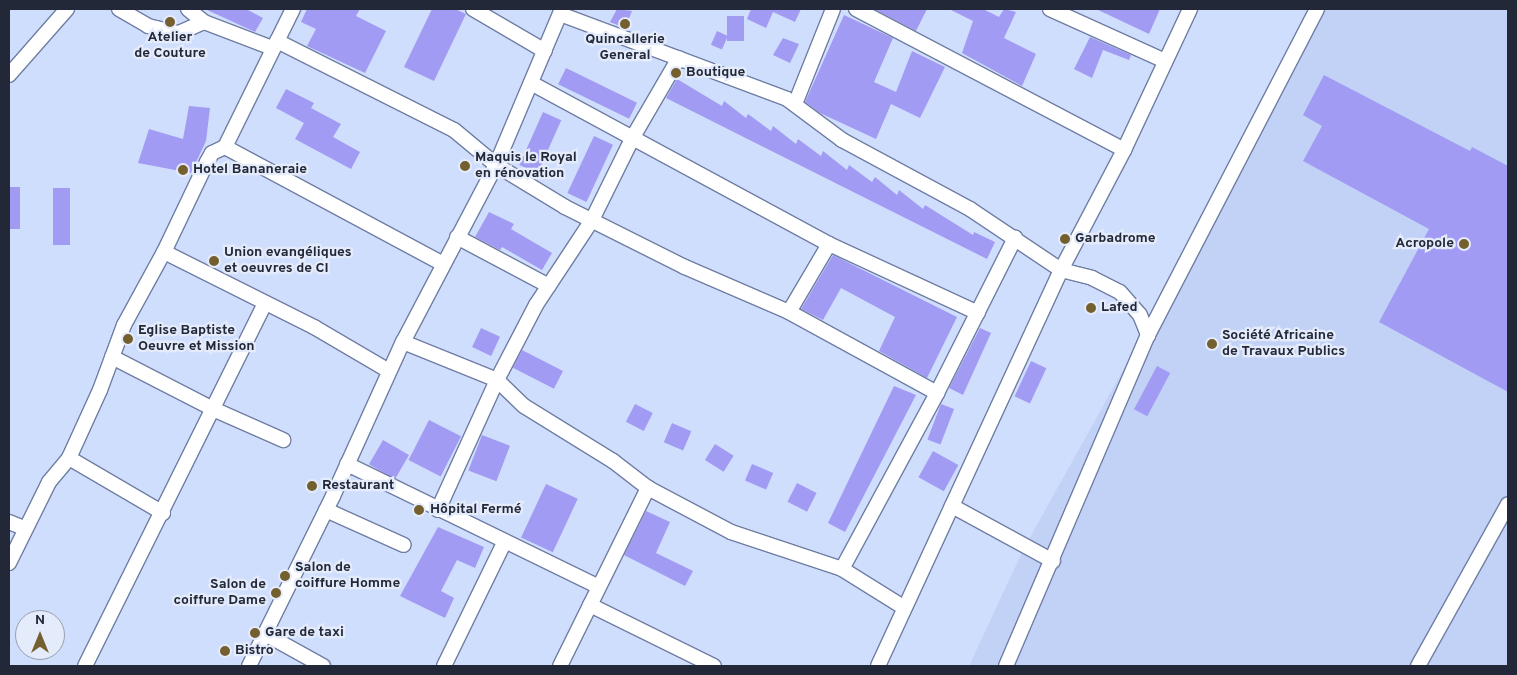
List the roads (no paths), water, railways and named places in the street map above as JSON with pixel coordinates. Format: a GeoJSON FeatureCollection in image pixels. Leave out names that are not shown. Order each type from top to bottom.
{"type":"FeatureCollection","features":[{"type":"Feature","properties":{"kind":"street"},"geometry":{"type":"LineString","coordinates":[[9,75],[67,9]]}},
{"type":"Feature","properties":{"kind":"street"},"geometry":{"type":"LineString","coordinates":[[118,9],[148,26],[179,33],[204,22]]}},
{"type":"Feature","properties":{"kind":"street"},"geometry":{"type":"LineString","coordinates":[[188,9],[204,22],[275,45],[454,130],[496,165],[592,220],[685,267],[789,312],[937,393]]}},
{"type":"Feature","properties":{"kind":"street"},"geometry":{"type":"LineString","coordinates":[[9,564],[24,528],[49,482],[69,458],[124,325],[164,252],[207,162],[212,153],[225,147],[293,9]]}},
{"type":"Feature","properties":{"kind":"street"},"geometry":{"type":"LineString","coordinates":[[473,9],[545,50]]}},
{"type":"Feature","properties":{"kind":"street"},"geometry":{"type":"LineString","coordinates":[[795,104],[833,9]]}},
{"type":"Feature","properties":{"kind":"street"},"geometry":{"type":"LineString","coordinates":[[856,9],[1124,150]]}},
{"type":"Feature","properties":{"kind":"street"},"geometry":{"type":"LineString","coordinates":[[1050,9],[1165,62]]}},
{"type":"Feature","properties":{"kind":"street"},"geometry":{"type":"LineString","coordinates":[[878,666],[903,607],[952,506],[1060,270],[1124,150],[1190,9]]}},
{"type":"Feature","properties":{"kind":"street"},"geometry":{"type":"LineString","coordinates":[[1006,666],[1053,561],[1148,335],[1318,9]]}},
{"type":"Feature","properties":{"kind":"street"},"geometry":{"type":"LineString","coordinates":[[249,666],[267,635],[403,342],[496,165],[561,11],[795,104],[842,140],[908,174],[1015,238],[1060,270],[1092,278],[1120,292],[1140,315],[1148,335]]}},
{"type":"Feature","properties":{"kind":"street"},"geometry":{"type":"LineString","coordinates":[[438,510],[497,380],[536,305],[592,220],[632,137],[679,58]]}},
{"type":"Feature","properties":{"kind":"street"},"geometry":{"type":"LineString","coordinates":[[531,84],[829,244],[978,313]]}},
{"type":"Feature","properties":{"kind":"street"},"geometry":{"type":"LineString","coordinates":[[225,147],[443,264]]}},
{"type":"Feature","properties":{"kind":"street"},"geometry":{"type":"LineString","coordinates":[[457,237],[549,286]]}},
{"type":"Feature","properties":{"kind":"street"},"geometry":{"type":"LineString","coordinates":[[842,568],[937,393],[1015,238]]}},
{"type":"Feature","properties":{"kind":"street"},"geometry":{"type":"LineString","coordinates":[[789,312],[829,244]]}},
{"type":"Feature","properties":{"kind":"street"},"geometry":{"type":"LineString","coordinates":[[164,252],[345,343],[390,371]]}},
{"type":"Feature","properties":{"kind":"street"},"geometry":{"type":"LineString","coordinates":[[86,666],[265,303]]}},
{"type":"Feature","properties":{"kind":"street"},"geometry":{"type":"LineString","coordinates":[[403,342],[497,380],[524,406],[613,461],[648,488],[731,532],[842,568],[903,607]]}},
{"type":"Feature","properties":{"kind":"street"},"geometry":{"type":"LineString","coordinates":[[112,357],[213,410],[283,440]]}},
{"type":"Feature","properties":{"kind":"street"},"geometry":{"type":"LineString","coordinates":[[69,458],[163,513]]}},
{"type":"Feature","properties":{"kind":"street"},"geometry":{"type":"LineString","coordinates":[[347,464],[504,543],[599,587]]}},
{"type":"Feature","properties":{"kind":"street"},"geometry":{"type":"LineString","coordinates":[[560,666],[648,488]]}},
{"type":"Feature","properties":{"kind":"street"},"geometry":{"type":"LineString","coordinates":[[1418,666],[1508,504]]}},
{"type":"Feature","properties":{"kind":"street"},"geometry":{"type":"LineString","coordinates":[[952,506],[1053,561]]}},
{"type":"Feature","properties":{"kind":"street"},"geometry":{"type":"LineString","coordinates":[[326,510],[404,544]]}},
{"type":"Feature","properties":{"kind":"street"},"geometry":{"type":"LineString","coordinates":[[9,522],[24,528]]}},
{"type":"Feature","properties":{"kind":"street"},"geometry":{"type":"LineString","coordinates":[[444,666],[504,543]]}},
{"type":"Feature","properties":{"kind":"street"},"geometry":{"type":"LineString","coordinates":[[590,605],[714,666]]}},
{"type":"Feature","properties":{"kind":"street"},"geometry":{"type":"LineString","coordinates":[[267,635],[323,666]]}},
{"type":"Feature","properties":{"kind":"place","name":"Atelier de Couture"},"geometry":{"type":"Point","coordinates":[170,22]}},
{"type":"Feature","properties":{"kind":"place","name":"Quincallerie General"},"geometry":{"type":"Point","coordinates":[625,24]}},
{"type":"Feature","properties":{"kind":"place","name":"Boutique"},"geometry":{"type":"Point","coordinates":[676,73]}},
{"type":"Feature","properties":{"kind":"place","name":"Maquis le Royal en rénovation"},"geometry":{"type":"Point","coordinates":[465,166]}},
{"type":"Feature","properties":{"kind":"place","name":"Hotel Bananeraie"},"geometry":{"type":"Point","coordinates":[183,170]}},
{"type":"Feature","properties":{"kind":"place","name":"Garbadrome"},"geometry":{"type":"Point","coordinates":[1065,239]}},
{"type":"Feature","properties":{"kind":"place","name":"Acropole"},"geometry":{"type":"Point","coordinates":[1464,244]}},
{"type":"Feature","properties":{"kind":"place","name":"Union evangéliques et oeuvres de CI"},"geometry":{"type":"Point","coordinates":[214,261]}},
{"type":"Feature","properties":{"kind":"place","name":"Lafed"},"geometry":{"type":"Point","coordinates":[1091,308]}},
{"type":"Feature","properties":{"kind":"place","name":"Eglise Baptiste Oeuvre et Mission"},"geometry":{"type":"Point","coordinates":[128,339]}},
{"type":"Feature","properties":{"kind":"place","name":"Société Africaine de Travaux Publics"},"geometry":{"type":"Point","coordinates":[1212,344]}},
{"type":"Feature","properties":{"kind":"place","name":"Restaurant"},"geometry":{"type":"Point","coordinates":[312,486]}},
{"type":"Feature","properties":{"kind":"place","name":"Hôpital Fermé"},"geometry":{"type":"Point","coordinates":[419,510]}},
{"type":"Feature","properties":{"kind":"place","name":"Salon de coiffure Homme"},"geometry":{"type":"Point","coordinates":[285,576]}},
{"type":"Feature","properties":{"kind":"place","name":"Salon de coiffure Dame"},"geometry":{"type":"Point","coordinates":[276,593]}},
{"type":"Feature","properties":{"kind":"place","name":"Gare de taxi"},"geometry":{"type":"Point","coordinates":[255,633]}},
{"type":"Feature","properties":{"kind":"place","name":"Bistro"},"geometry":{"type":"Point","coordinates":[225,651]}}]}
